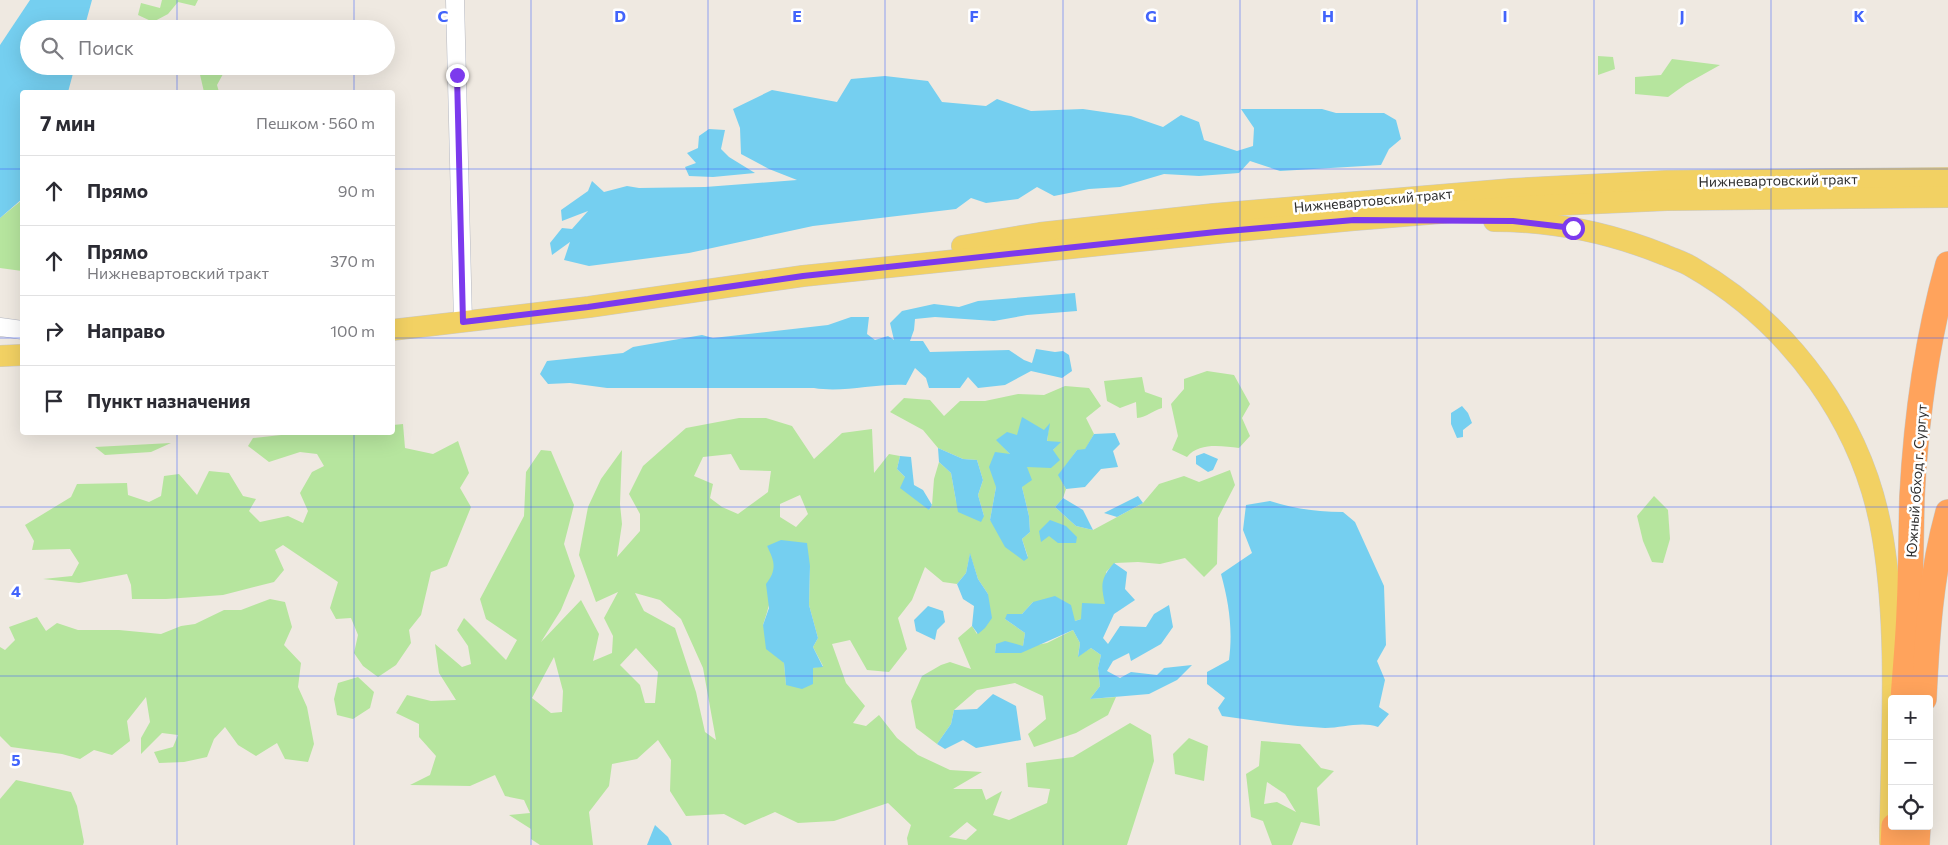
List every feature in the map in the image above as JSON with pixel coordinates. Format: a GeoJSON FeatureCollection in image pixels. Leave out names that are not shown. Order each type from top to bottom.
{"type":"FeatureCollection","features":[{"type":"Feature","properties":{"kind":"highway","name":"Южный обход г. Сургут"},"geometry":{"type":"LineString","coordinates":[[1903,695],[1909,611],[1912,497],[1916,439],[1934,322],[1948,264]]}},
{"type":"Feature","properties":{"kind":"highway","name":"Южный обход г. Сургут"},"geometry":{"type":"LineString","coordinates":[[1924,695],[1931,589],[1940,541],[1948,512]]}},
{"type":"Feature","properties":{"kind":"highway","name":"Южный обход г. Сургут"},"geometry":{"type":"LineString","coordinates":[[1909,611],[1911,695]]}},
{"type":"Feature","properties":{"kind":"highway"},"geometry":{"type":"LineString","coordinates":[[1892,845],[1894,830]]}},
{"type":"Feature","properties":{"kind":"highway"},"geometry":{"type":"LineString","coordinates":[[1914,830],[1916,845]]}},
{"type":"Feature","properties":{"kind":"highway"},"geometry":{"type":"LineString","coordinates":[[1916,845],[1918,830]]}},
{"type":"Feature","properties":{"kind":"main road","name":"Нижневартовский тракт"},"geometry":{"type":"LineString","coordinates":[[395,330],[588,307],[803,276],[1040,233],[1214,214],[1512,189],[1666,182],[1948,178]]}},
{"type":"Feature","properties":{"kind":"main road","name":"Нижневартовский тракт"},"geometry":{"type":"LineString","coordinates":[[803,276],[1216,232],[1514,207],[1667,200],[1948,197]]}},
{"type":"Feature","properties":{"kind":"main road"},"geometry":{"type":"LineString","coordinates":[[1354,220],[1513,221],[1557,225],[1605,235],[1648,248],[1691,266],[1730,292],[1759,315],[1787,344],[1814,376],[1840,416],[1860,458],[1874,498],[1883,537],[1890,592],[1892,641],[1892,845]]}},
{"type":"Feature","properties":{"kind":"main road"},"geometry":{"type":"LineString","coordinates":[[0,356],[20,355]]}},
{"type":"Feature","properties":{"kind":"lane"},"geometry":{"type":"LineString","coordinates":[[455,0],[463,322]]}},
{"type":"Feature","properties":{"kind":"lane"},"geometry":{"type":"LineString","coordinates":[[0,327],[20,330]]}},
{"type":"Feature","properties":{"kind":"green space"},"geometry":{"type":"Polygon","coordinates":[[[162,0],[198,0],[195,6],[178,2],[168,14],[157,20],[149,20],[138,15],[141,3],[160,8],[162,0]]]}},
{"type":"Feature","properties":{"kind":"green space"},"geometry":{"type":"Polygon","coordinates":[[[1598,56],[1613,57],[1615,69],[1598,75],[1598,56]]]}},
{"type":"Feature","properties":{"kind":"green space"},"geometry":{"type":"Polygon","coordinates":[[[1672,59],[1720,65],[1686,84],[1668,97],[1635,94],[1635,77],[1661,75],[1672,59]]]}},
{"type":"Feature","properties":{"kind":"green space"},"geometry":{"type":"Polygon","coordinates":[[[200,75],[222,75],[217,85],[218,90],[204,90],[200,75]]]}},
{"type":"Feature","properties":{"kind":"green space"},"geometry":{"type":"Polygon","coordinates":[[[20,202],[20,271],[0,268],[0,218],[20,202]]]}},
{"type":"Feature","properties":{"kind":"green space"},"geometry":{"type":"Polygon","coordinates":[[[1207,371],[1234,375],[1250,404],[1242,418],[1250,436],[1239,448],[1204,447],[1192,452],[1187,457],[1172,450],[1178,436],[1171,404],[1184,389],[1184,379],[1207,371]]]}},
{"type":"Feature","properties":{"kind":"green space"},"geometry":{"type":"Polygon","coordinates":[[[1142,377],[1145,392],[1162,398],[1162,408],[1137,418],[1136,402],[1120,408],[1107,401],[1104,381],[1142,377]]]}},
{"type":"Feature","properties":{"kind":"green space"},"geometry":{"type":"Polygon","coordinates":[[[1065,386],[1089,388],[1101,406],[1086,418],[1094,434],[1085,450],[1077,450],[1059,475],[1066,489],[1063,498],[1055,507],[1076,526],[1093,530],[1143,503],[1159,484],[1184,476],[1199,482],[1230,470],[1235,485],[1218,518],[1217,564],[1204,577],[1185,558],[1160,564],[1138,562],[1115,563],[1106,572],[1105,605],[1081,619],[1075,621],[1033,602],[1022,614],[1005,619],[1025,633],[1023,646],[996,644],[995,653],[1047,643],[1073,630],[1080,643],[1078,656],[1091,648],[1101,655],[1098,668],[1100,686],[1090,699],[1116,697],[1108,715],[1076,733],[1034,747],[1028,734],[1046,719],[1043,696],[1015,683],[977,690],[954,710],[951,724],[937,744],[916,728],[911,701],[922,676],[950,662],[971,669],[958,638],[972,626],[977,634],[988,594],[978,579],[970,554],[966,573],[957,584],[943,582],[925,567],[912,600],[898,618],[907,649],[889,672],[867,670],[850,640],[832,644],[846,683],[865,706],[853,723],[866,726],[879,715],[897,738],[918,755],[950,770],[982,772],[953,789],[982,789],[986,800],[1002,791],[993,815],[1009,820],[1047,803],[1050,789],[1028,787],[1026,763],[1073,757],[1130,723],[1151,735],[1154,761],[1127,845],[908,845],[907,838],[911,825],[888,803],[834,821],[798,823],[775,812],[745,825],[724,814],[686,816],[670,791],[671,760],[658,740],[637,759],[612,764],[609,786],[589,812],[593,845],[540,845],[531,839],[531,829],[509,815],[530,813],[524,800],[505,796],[495,775],[470,786],[410,785],[430,775],[436,756],[419,737],[419,724],[396,713],[407,695],[431,701],[456,700],[439,673],[435,644],[462,667],[471,664],[468,646],[457,630],[464,618],[506,660],[517,640],[486,619],[480,599],[524,516],[526,472],[541,450],[551,451],[574,505],[564,544],[575,576],[561,610],[541,642],[581,600],[599,634],[593,661],[612,653],[613,636],[604,618],[618,592],[596,602],[579,555],[588,507],[601,479],[622,450],[620,504],[622,524],[617,557],[640,531],[640,514],[629,494],[643,466],[686,428],[739,418],[766,418],[792,426],[814,459],[842,433],[872,429],[874,473],[889,454],[900,456],[897,469],[929,510],[932,505],[934,479],[939,462],[951,473],[956,501],[984,516],[978,495],[983,480],[977,460],[963,459],[938,448],[923,430],[890,412],[904,398],[930,400],[944,416],[960,401],[985,401],[1018,394],[1044,395],[1065,386]],[[1049,425],[1045,430],[997,440],[1011,455],[995,453],[996,487],[990,520],[1028,557],[1022,539],[1030,532],[1029,516],[1022,487],[1027,467],[1053,450],[1060,442],[1047,442],[1049,425]],[[731,454],[703,457],[694,476],[713,484],[710,498],[722,507],[738,514],[768,492],[771,471],[740,470],[731,454]],[[800,495],[780,504],[780,517],[796,527],[808,514],[800,495]],[[767,546],[774,564],[774,582],[763,625],[784,663],[786,685],[813,668],[823,666],[813,647],[818,638],[809,605],[810,566],[767,546]],[[635,593],[644,611],[675,628],[696,692],[705,732],[716,740],[703,668],[681,619],[660,600],[635,593]],[[636,648],[620,665],[640,685],[645,703],[655,703],[658,672],[636,648]],[[554,657],[532,698],[551,713],[562,712],[563,691],[554,657]],[[967,822],[949,837],[966,840],[977,830],[967,822]]]}},
{"type":"Feature","properties":{"kind":"green space"},"geometry":{"type":"Polygon","coordinates":[[[403,424],[405,448],[433,454],[458,441],[469,473],[460,488],[471,507],[447,566],[431,572],[421,615],[409,630],[411,643],[396,665],[378,677],[363,666],[354,653],[358,635],[351,618],[336,619],[330,608],[338,582],[283,545],[275,550],[284,570],[274,582],[223,595],[132,599],[131,585],[127,574],[79,583],[43,579],[72,576],[79,563],[70,549],[32,550],[34,541],[25,525],[71,497],[77,484],[127,483],[128,495],[149,502],[161,496],[164,476],[179,474],[197,495],[209,471],[229,473],[243,496],[256,499],[249,511],[260,522],[288,516],[303,523],[308,511],[300,493],[312,472],[324,466],[317,454],[300,452],[269,462],[248,446],[253,438],[280,435],[395,435],[395,425],[403,424]]]}},
{"type":"Feature","properties":{"kind":"green space"},"geometry":{"type":"Polygon","coordinates":[[[171,443],[151,452],[105,455],[95,447],[171,443]]]}},
{"type":"Feature","properties":{"kind":"green space"},"geometry":{"type":"Polygon","coordinates":[[[1654,496],[1668,510],[1670,539],[1663,563],[1652,562],[1643,541],[1637,516],[1654,496]]]}},
{"type":"Feature","properties":{"kind":"green space"},"geometry":{"type":"Polygon","coordinates":[[[270,599],[285,602],[292,627],[284,645],[301,663],[298,687],[307,707],[314,744],[308,762],[285,759],[277,743],[256,756],[238,745],[225,727],[214,739],[207,757],[184,762],[159,763],[154,752],[173,747],[178,735],[162,733],[141,754],[141,738],[150,722],[146,697],[127,721],[130,741],[112,755],[94,750],[80,759],[62,754],[11,747],[0,736],[0,647],[5,650],[15,640],[9,627],[37,617],[46,631],[57,623],[78,630],[119,630],[161,634],[181,626],[195,624],[224,610],[241,610],[270,599]]]}},
{"type":"Feature","properties":{"kind":"green space"},"geometry":{"type":"Polygon","coordinates":[[[358,677],[374,692],[370,708],[353,719],[337,715],[334,699],[338,683],[358,677]]]}},
{"type":"Feature","properties":{"kind":"green space"},"geometry":{"type":"Polygon","coordinates":[[[1189,738],[1208,746],[1204,781],[1175,774],[1173,754],[1189,738]]]}},
{"type":"Feature","properties":{"kind":"green space"},"geometry":{"type":"Polygon","coordinates":[[[1261,741],[1300,744],[1321,768],[1334,771],[1317,788],[1320,826],[1301,822],[1292,845],[1272,845],[1263,821],[1251,817],[1246,774],[1259,766],[1261,741]],[[1267,782],[1264,804],[1277,802],[1296,812],[1285,794],[1267,782]]]}},
{"type":"Feature","properties":{"kind":"green space"},"geometry":{"type":"Polygon","coordinates":[[[16,780],[71,792],[77,806],[83,845],[0,845],[0,799],[16,780]]]}},
{"type":"Feature","properties":{"kind":"water"},"geometry":{"type":"Polygon","coordinates":[[[30,0],[92,0],[86,20],[20,20],[20,75],[73,75],[69,90],[20,90],[20,201],[0,218],[0,45],[30,0]]]}},
{"type":"Feature","properties":{"kind":"water"},"geometry":{"type":"Polygon","coordinates":[[[885,76],[928,81],[942,102],[986,106],[997,99],[1031,111],[1083,109],[1131,116],[1163,127],[1181,115],[1199,122],[1204,140],[1237,151],[1253,146],[1254,128],[1241,109],[1322,109],[1336,113],[1384,113],[1396,120],[1401,139],[1389,149],[1381,165],[1280,171],[1250,161],[1239,173],[1199,176],[1164,174],[1120,187],[1089,189],[1054,196],[1037,187],[1018,199],[986,203],[971,198],[956,209],[813,226],[689,253],[589,266],[564,260],[570,242],[552,255],[550,243],[562,228],[572,229],[588,211],[562,221],[561,210],[588,191],[592,181],[604,192],[627,186],[639,188],[705,187],[797,180],[769,169],[741,154],[740,128],[733,109],[772,90],[837,102],[851,79],[885,76]]]}},
{"type":"Feature","properties":{"kind":"water"},"geometry":{"type":"Polygon","coordinates":[[[709,129],[725,130],[721,149],[729,157],[755,173],[713,177],[689,176],[685,167],[696,163],[687,153],[698,148],[699,136],[709,129]]]}},
{"type":"Feature","properties":{"kind":"water"},"geometry":{"type":"Polygon","coordinates":[[[1075,293],[1077,311],[1027,315],[994,321],[935,317],[915,319],[910,341],[923,341],[930,352],[1009,350],[1032,363],[1036,349],[1055,352],[1063,351],[1069,355],[1072,371],[1062,378],[1031,371],[1005,385],[978,388],[968,377],[960,388],[929,388],[926,378],[915,368],[906,385],[837,389],[607,388],[570,383],[548,384],[540,374],[547,361],[623,353],[633,347],[702,335],[713,338],[828,325],[851,317],[869,317],[867,334],[875,340],[888,336],[894,340],[890,323],[902,311],[934,304],[959,307],[978,301],[1075,293]]]}},
{"type":"Feature","properties":{"kind":"water"},"geometry":{"type":"Polygon","coordinates":[[[1462,406],[1468,413],[1472,423],[1463,430],[1463,437],[1457,438],[1451,424],[1451,413],[1462,406]]]}},
{"type":"Feature","properties":{"kind":"water"},"geometry":{"type":"Polygon","coordinates":[[[1022,417],[1044,430],[1050,423],[1047,441],[1061,442],[1053,450],[1060,460],[1051,468],[1027,467],[1032,480],[1022,487],[1029,516],[1030,532],[1022,539],[1028,558],[1024,561],[1005,547],[990,520],[996,487],[989,467],[995,452],[1010,454],[996,440],[1007,432],[1017,435],[1022,417]]]}},
{"type":"Feature","properties":{"kind":"water"},"geometry":{"type":"Polygon","coordinates":[[[1115,433],[1120,444],[1113,451],[1118,467],[1101,469],[1085,487],[1066,489],[1058,475],[1077,450],[1085,449],[1094,434],[1115,433]]]}},
{"type":"Feature","properties":{"kind":"water"},"geometry":{"type":"Polygon","coordinates":[[[938,448],[963,459],[977,460],[983,480],[978,495],[984,516],[981,522],[958,512],[951,473],[939,462],[938,448]]]}},
{"type":"Feature","properties":{"kind":"water"},"geometry":{"type":"Polygon","coordinates":[[[1204,453],[1218,459],[1213,470],[1208,472],[1196,464],[1196,456],[1204,453]]]}},
{"type":"Feature","properties":{"kind":"water"},"geometry":{"type":"Polygon","coordinates":[[[900,456],[911,457],[914,485],[923,490],[932,505],[929,510],[900,488],[905,477],[897,469],[900,456]]]}},
{"type":"Feature","properties":{"kind":"water"},"geometry":{"type":"Polygon","coordinates":[[[1138,496],[1143,503],[1117,517],[1104,513],[1138,496]]]}},
{"type":"Feature","properties":{"kind":"water"},"geometry":{"type":"Polygon","coordinates":[[[1063,498],[1083,510],[1093,530],[1076,526],[1055,507],[1063,498]]]}},
{"type":"Feature","properties":{"kind":"water"},"geometry":{"type":"Polygon","coordinates":[[[1270,501],[1306,509],[1343,512],[1355,522],[1384,586],[1386,645],[1377,661],[1385,680],[1379,707],[1389,714],[1378,727],[1372,725],[1332,728],[1299,726],[1222,716],[1218,708],[1225,698],[1207,684],[1207,672],[1229,660],[1230,617],[1221,574],[1252,553],[1243,530],[1246,505],[1270,501]]]}},
{"type":"Feature","properties":{"kind":"water"},"geometry":{"type":"Polygon","coordinates":[[[1050,520],[1066,526],[1077,537],[1076,543],[1058,543],[1049,536],[1041,542],[1039,531],[1050,520]]]}},
{"type":"Feature","properties":{"kind":"water"},"geometry":{"type":"Polygon","coordinates":[[[781,540],[807,543],[810,566],[809,605],[818,638],[813,647],[823,667],[813,668],[813,684],[802,689],[786,685],[784,663],[766,649],[763,625],[769,608],[766,584],[770,579],[774,566],[767,546],[781,540]]]}},
{"type":"Feature","properties":{"kind":"water"},"geometry":{"type":"Polygon","coordinates":[[[970,553],[978,579],[988,594],[992,618],[978,634],[972,626],[974,606],[963,599],[957,584],[966,573],[970,553]]]}},
{"type":"Feature","properties":{"kind":"water"},"geometry":{"type":"Polygon","coordinates":[[[1114,563],[1127,572],[1125,589],[1135,600],[1114,614],[1103,638],[1108,644],[1120,626],[1146,627],[1154,614],[1169,605],[1173,627],[1161,644],[1131,661],[1129,653],[1113,661],[1107,671],[1120,678],[1131,672],[1157,675],[1164,668],[1192,665],[1177,680],[1149,694],[1090,699],[1100,686],[1098,668],[1101,655],[1091,648],[1078,657],[1080,643],[1073,630],[1021,653],[995,653],[996,644],[1005,641],[1023,646],[1025,633],[1005,619],[1007,614],[1022,614],[1033,602],[1055,596],[1071,605],[1075,621],[1081,619],[1082,603],[1105,604],[1103,582],[1106,573],[1114,563]]]}},
{"type":"Feature","properties":{"kind":"water"},"geometry":{"type":"Polygon","coordinates":[[[928,606],[943,611],[945,622],[937,630],[935,640],[916,631],[914,620],[928,606]]]}},
{"type":"Feature","properties":{"kind":"water"},"geometry":{"type":"Polygon","coordinates":[[[993,694],[1016,706],[1021,740],[976,748],[963,740],[945,749],[937,744],[951,724],[954,710],[977,709],[993,694]]]}},
{"type":"Feature","properties":{"kind":"water"},"geometry":{"type":"Polygon","coordinates":[[[655,825],[668,837],[672,845],[647,845],[655,825]]]}},
{"type":"Feature","properties":{"kind":"route"},"geometry":{"type":"LineString","coordinates":[[457,75],[463,322],[588,307],[803,276],[1216,232],[1354,220],[1513,221],[1573,228]]}}]}
